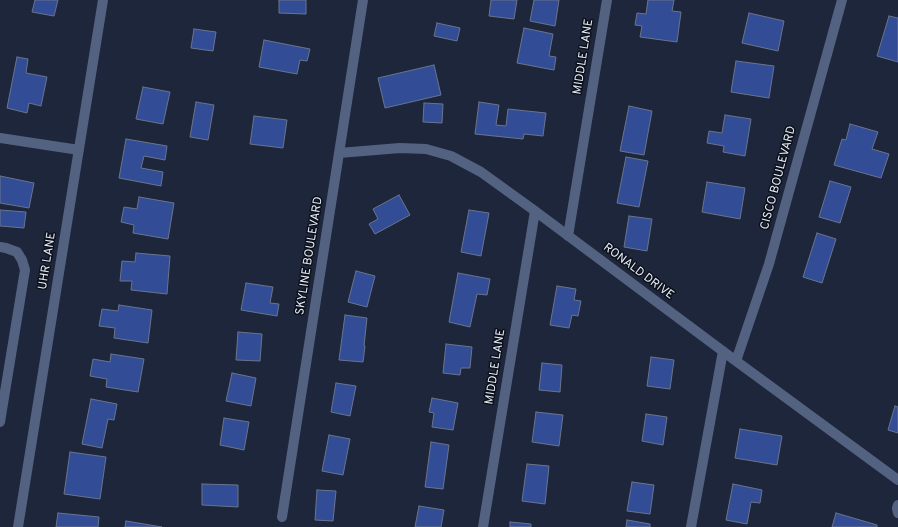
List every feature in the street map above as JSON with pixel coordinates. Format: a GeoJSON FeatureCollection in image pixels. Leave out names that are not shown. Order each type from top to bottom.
{"type":"FeatureCollection","features":[{"type":"Feature","properties":{"kind":"street","name":"UHR LANE"},"geometry":{"type":"LineString","coordinates":[[18,527],[103,0]]}},
{"type":"Feature","properties":{"kind":"street","name":"SKYLINE BOULEVARD"},"geometry":{"type":"LineString","coordinates":[[282,517],[363,0]]}},
{"type":"Feature","properties":{"kind":"street","name":"MIDDLE LANE"},"geometry":{"type":"LineString","coordinates":[[568,236],[607,0]]}},
{"type":"Feature","properties":{"kind":"street","name":"CISCO BOULEVARD"},"geometry":{"type":"LineString","coordinates":[[736,361],[769,264],[842,0]]}},
{"type":"Feature","properties":{"kind":"street"},"geometry":{"type":"LineString","coordinates":[[0,138],[79,150]]}},
{"type":"Feature","properties":{"kind":"street","name":"RONALD DRIVE"},"geometry":{"type":"LineString","coordinates":[[339,153],[400,148],[426,149],[451,156],[481,172],[898,480]]}},
{"type":"Feature","properties":{"kind":"street","name":"MIDDLE LANE"},"geometry":{"type":"LineString","coordinates":[[483,527],[535,211]]}},
{"type":"Feature","properties":{"kind":"street"},"geometry":{"type":"LineString","coordinates":[[0,247],[17,252],[22,260],[25,270],[0,422]]}},
{"type":"Feature","properties":{"kind":"street"},"geometry":{"type":"LineString","coordinates":[[691,527],[723,351]]}},
{"type":"Feature","properties":{"kind":"street"},"geometry":{"type":"LineString","coordinates":[[898,505],[898,513]]}},
{"type":"Feature","properties":{"kind":"building"},"geometry":{"type":"Polygon","coordinates":[[[35,0],[58,0],[54,16],[32,12],[35,0]]]}},
{"type":"Feature","properties":{"kind":"building"},"geometry":{"type":"Polygon","coordinates":[[[279,0],[306,0],[306,14],[279,13],[279,0]]]}},
{"type":"Feature","properties":{"kind":"building"},"geometry":{"type":"Polygon","coordinates":[[[491,0],[517,0],[514,19],[489,16],[491,0]]]}},
{"type":"Feature","properties":{"kind":"building"},"geometry":{"type":"Polygon","coordinates":[[[534,0],[559,0],[555,26],[530,21],[534,0]]]}},
{"type":"Feature","properties":{"kind":"building"},"geometry":{"type":"Polygon","coordinates":[[[648,0],[674,0],[672,11],[681,12],[677,42],[640,37],[642,26],[635,25],[637,13],[646,14],[648,0]]]}},
{"type":"Feature","properties":{"kind":"building"},"geometry":{"type":"Polygon","coordinates":[[[749,13],[784,21],[778,51],[742,43],[749,13]]]}},
{"type":"Feature","properties":{"kind":"building"},"geometry":{"type":"Polygon","coordinates":[[[889,16],[898,18],[898,62],[877,56],[889,16]]]}},
{"type":"Feature","properties":{"kind":"building"},"geometry":{"type":"Polygon","coordinates":[[[437,23],[460,28],[457,41],[434,36],[437,23]]]}},
{"type":"Feature","properties":{"kind":"building"},"geometry":{"type":"Polygon","coordinates":[[[524,28],[553,34],[549,56],[556,57],[554,70],[517,63],[524,28]]]}},
{"type":"Feature","properties":{"kind":"building"},"geometry":{"type":"Polygon","coordinates":[[[194,29],[216,32],[213,51],[191,48],[194,29]]]}},
{"type":"Feature","properties":{"kind":"building"},"geometry":{"type":"Polygon","coordinates":[[[264,40],[310,49],[307,61],[300,60],[297,74],[259,67],[264,40]]]}},
{"type":"Feature","properties":{"kind":"building"},"geometry":{"type":"Polygon","coordinates":[[[17,57],[28,59],[26,73],[47,77],[41,106],[29,103],[27,113],[7,108],[17,57]]]}},
{"type":"Feature","properties":{"kind":"building"},"geometry":{"type":"Polygon","coordinates":[[[736,61],[774,66],[769,98],[731,92],[736,61]]]}},
{"type":"Feature","properties":{"kind":"building"},"geometry":{"type":"Polygon","coordinates":[[[434,65],[441,95],[385,108],[378,78],[434,65]]]}},
{"type":"Feature","properties":{"kind":"building"},"geometry":{"type":"Polygon","coordinates":[[[143,87],[170,92],[163,124],[136,119],[143,87]]]}},
{"type":"Feature","properties":{"kind":"building"},"geometry":{"type":"Polygon","coordinates":[[[196,102],[214,105],[208,140],[190,137],[196,102]]]}},
{"type":"Feature","properties":{"kind":"building"},"geometry":{"type":"Polygon","coordinates":[[[479,102],[499,105],[496,125],[506,126],[508,109],[546,113],[543,136],[524,134],[523,139],[475,134],[479,102]]]}},
{"type":"Feature","properties":{"kind":"building"},"geometry":{"type":"Polygon","coordinates":[[[424,103],[443,104],[442,123],[423,122],[424,103]]]}},
{"type":"Feature","properties":{"kind":"building"},"geometry":{"type":"Polygon","coordinates":[[[629,106],[652,111],[644,155],[620,151],[629,106]]]}},
{"type":"Feature","properties":{"kind":"building"},"geometry":{"type":"Polygon","coordinates":[[[725,115],[751,119],[745,156],[723,152],[724,146],[707,143],[709,131],[722,133],[725,115]]]}},
{"type":"Feature","properties":{"kind":"building"},"geometry":{"type":"Polygon","coordinates":[[[254,116],[287,120],[283,148],[250,144],[254,116]]]}},
{"type":"Feature","properties":{"kind":"building"},"geometry":{"type":"Polygon","coordinates":[[[850,124],[878,132],[872,149],[889,154],[881,178],[834,165],[842,139],[846,140],[850,124]]]}},
{"type":"Feature","properties":{"kind":"building"},"geometry":{"type":"Polygon","coordinates":[[[126,139],[167,146],[165,160],[144,156],[141,168],[163,172],[161,186],[119,178],[126,139]]]}},
{"type":"Feature","properties":{"kind":"building"},"geometry":{"type":"Polygon","coordinates":[[[626,157],[648,161],[639,207],[617,203],[626,157]]]}},
{"type":"Feature","properties":{"kind":"building"},"geometry":{"type":"Polygon","coordinates":[[[0,176],[34,183],[29,208],[0,203],[0,176]]]}},
{"type":"Feature","properties":{"kind":"building"},"geometry":{"type":"Polygon","coordinates":[[[830,181],[851,187],[840,223],[819,217],[830,181]]]}},
{"type":"Feature","properties":{"kind":"building"},"geometry":{"type":"Polygon","coordinates":[[[707,182],[745,188],[740,219],[702,212],[707,182]]]}},
{"type":"Feature","properties":{"kind":"building"},"geometry":{"type":"Polygon","coordinates":[[[399,195],[410,215],[375,234],[369,224],[378,219],[373,209],[399,195]]]}},
{"type":"Feature","properties":{"kind":"building"},"geometry":{"type":"Polygon","coordinates":[[[139,197],[174,203],[168,239],[133,233],[134,225],[121,222],[124,207],[137,209],[139,197]]]}},
{"type":"Feature","properties":{"kind":"building"},"geometry":{"type":"Polygon","coordinates":[[[0,210],[26,212],[24,228],[0,226],[0,210]]]}},
{"type":"Feature","properties":{"kind":"building"},"geometry":{"type":"Polygon","coordinates":[[[469,210],[489,213],[481,256],[461,252],[469,210]]]}},
{"type":"Feature","properties":{"kind":"building"},"geometry":{"type":"Polygon","coordinates":[[[629,216],[652,219],[647,251],[624,247],[629,216]]]}},
{"type":"Feature","properties":{"kind":"building"},"geometry":{"type":"Polygon","coordinates":[[[817,233],[836,239],[822,283],[803,277],[817,233]]]}},
{"type":"Feature","properties":{"kind":"building"},"geometry":{"type":"Polygon","coordinates":[[[136,253],[170,256],[167,294],[131,290],[132,281],[120,281],[122,261],[135,262],[136,253]]]}},
{"type":"Feature","properties":{"kind":"building"},"geometry":{"type":"Polygon","coordinates":[[[356,271],[375,276],[367,307],[348,302],[356,271]]]}},
{"type":"Feature","properties":{"kind":"building"},"geometry":{"type":"Polygon","coordinates":[[[458,273],[490,279],[487,295],[477,294],[470,327],[449,322],[458,273]]]}},
{"type":"Feature","properties":{"kind":"building"},"geometry":{"type":"Polygon","coordinates":[[[246,283],[273,287],[270,303],[279,304],[277,316],[241,310],[246,283]]]}},
{"type":"Feature","properties":{"kind":"building"},"geometry":{"type":"Polygon","coordinates":[[[557,286],[576,289],[574,300],[581,301],[578,316],[572,315],[569,328],[550,325],[557,286]]]}},
{"type":"Feature","properties":{"kind":"building"},"geometry":{"type":"Polygon","coordinates":[[[119,305],[152,310],[148,343],[114,338],[115,328],[99,326],[102,309],[118,311],[119,305]]]}},
{"type":"Feature","properties":{"kind":"building"},"geometry":{"type":"Polygon","coordinates":[[[345,315],[367,318],[363,362],[339,360],[345,315]]]}},
{"type":"Feature","properties":{"kind":"building"},"geometry":{"type":"Polygon","coordinates":[[[238,332],[262,334],[260,361],[236,360],[238,332]]]}},
{"type":"Feature","properties":{"kind":"building"},"geometry":{"type":"Polygon","coordinates":[[[446,344],[472,347],[470,368],[461,368],[460,375],[443,373],[446,344]]]}},
{"type":"Feature","properties":{"kind":"building"},"geometry":{"type":"Polygon","coordinates":[[[111,354],[144,359],[138,392],[106,387],[107,379],[90,376],[93,359],[110,362],[111,354]]]}},
{"type":"Feature","properties":{"kind":"building"},"geometry":{"type":"Polygon","coordinates":[[[651,357],[674,360],[670,389],[647,386],[651,357]]]}},
{"type":"Feature","properties":{"kind":"building"},"geometry":{"type":"Polygon","coordinates":[[[542,363],[562,365],[560,392],[539,390],[542,363]]]}},
{"type":"Feature","properties":{"kind":"building"},"geometry":{"type":"Polygon","coordinates":[[[232,373],[256,378],[251,406],[226,401],[232,373]]]}},
{"type":"Feature","properties":{"kind":"building"},"geometry":{"type":"Polygon","coordinates":[[[336,383],[356,386],[350,416],[331,412],[336,383]]]}},
{"type":"Feature","properties":{"kind":"building"},"geometry":{"type":"Polygon","coordinates":[[[432,398],[458,403],[453,430],[432,427],[434,413],[429,412],[432,398]]]}},
{"type":"Feature","properties":{"kind":"building"},"geometry":{"type":"Polygon","coordinates":[[[91,399],[117,404],[114,420],[108,419],[102,448],[82,444],[91,399]]]}},
{"type":"Feature","properties":{"kind":"building"},"geometry":{"type":"Polygon","coordinates":[[[895,406],[898,407],[898,433],[888,430],[895,406]]]}},
{"type":"Feature","properties":{"kind":"building"},"geometry":{"type":"Polygon","coordinates":[[[536,412],[563,415],[559,446],[532,442],[536,412]]]}},
{"type":"Feature","properties":{"kind":"building"},"geometry":{"type":"Polygon","coordinates":[[[646,414],[667,417],[663,445],[642,441],[646,414]]]}},
{"type":"Feature","properties":{"kind":"building"},"geometry":{"type":"Polygon","coordinates":[[[224,418],[249,422],[244,450],[220,445],[224,418]]]}},
{"type":"Feature","properties":{"kind":"building"},"geometry":{"type":"Polygon","coordinates":[[[740,429],[782,436],[777,465],[735,458],[740,429]]]}},
{"type":"Feature","properties":{"kind":"building"},"geometry":{"type":"Polygon","coordinates":[[[329,435],[350,439],[343,475],[322,471],[329,435]]]}},
{"type":"Feature","properties":{"kind":"building"},"geometry":{"type":"Polygon","coordinates":[[[431,442],[449,445],[443,489],[425,487],[431,442]]]}},
{"type":"Feature","properties":{"kind":"building"},"geometry":{"type":"Polygon","coordinates":[[[70,452],[106,457],[100,499],[64,494],[70,452]]]}},
{"type":"Feature","properties":{"kind":"building"},"geometry":{"type":"Polygon","coordinates":[[[527,464],[549,466],[545,504],[522,501],[527,464]]]}},
{"type":"Feature","properties":{"kind":"building"},"geometry":{"type":"Polygon","coordinates":[[[632,482],[654,485],[650,514],[627,511],[632,482]]]}},
{"type":"Feature","properties":{"kind":"building"},"geometry":{"type":"Polygon","coordinates":[[[202,484],[238,485],[238,507],[202,505],[202,484]]]}},
{"type":"Feature","properties":{"kind":"building"},"geometry":{"type":"Polygon","coordinates":[[[733,484],[762,490],[760,503],[751,502],[747,524],[726,520],[733,484]]]}},
{"type":"Feature","properties":{"kind":"building"},"geometry":{"type":"Polygon","coordinates":[[[317,490],[336,491],[333,521],[315,520],[317,490]]]}},
{"type":"Feature","properties":{"kind":"building"},"geometry":{"type":"Polygon","coordinates":[[[419,506],[444,510],[441,527],[415,527],[419,506]]]}},
{"type":"Feature","properties":{"kind":"building"},"geometry":{"type":"Polygon","coordinates":[[[58,513],[99,517],[98,527],[56,527],[58,513]]]}},
{"type":"Feature","properties":{"kind":"building"},"geometry":{"type":"Polygon","coordinates":[[[836,513],[877,525],[877,527],[832,527],[836,513]]]}},
{"type":"Feature","properties":{"kind":"building"},"geometry":{"type":"Polygon","coordinates":[[[627,520],[650,524],[650,527],[626,527],[627,520]]]}},
{"type":"Feature","properties":{"kind":"building"},"geometry":{"type":"Polygon","coordinates":[[[126,521],[162,527],[125,527],[126,521]]]}},
{"type":"Feature","properties":{"kind":"building"},"geometry":{"type":"Polygon","coordinates":[[[510,522],[531,524],[531,527],[510,527],[510,522]]]}}]}
